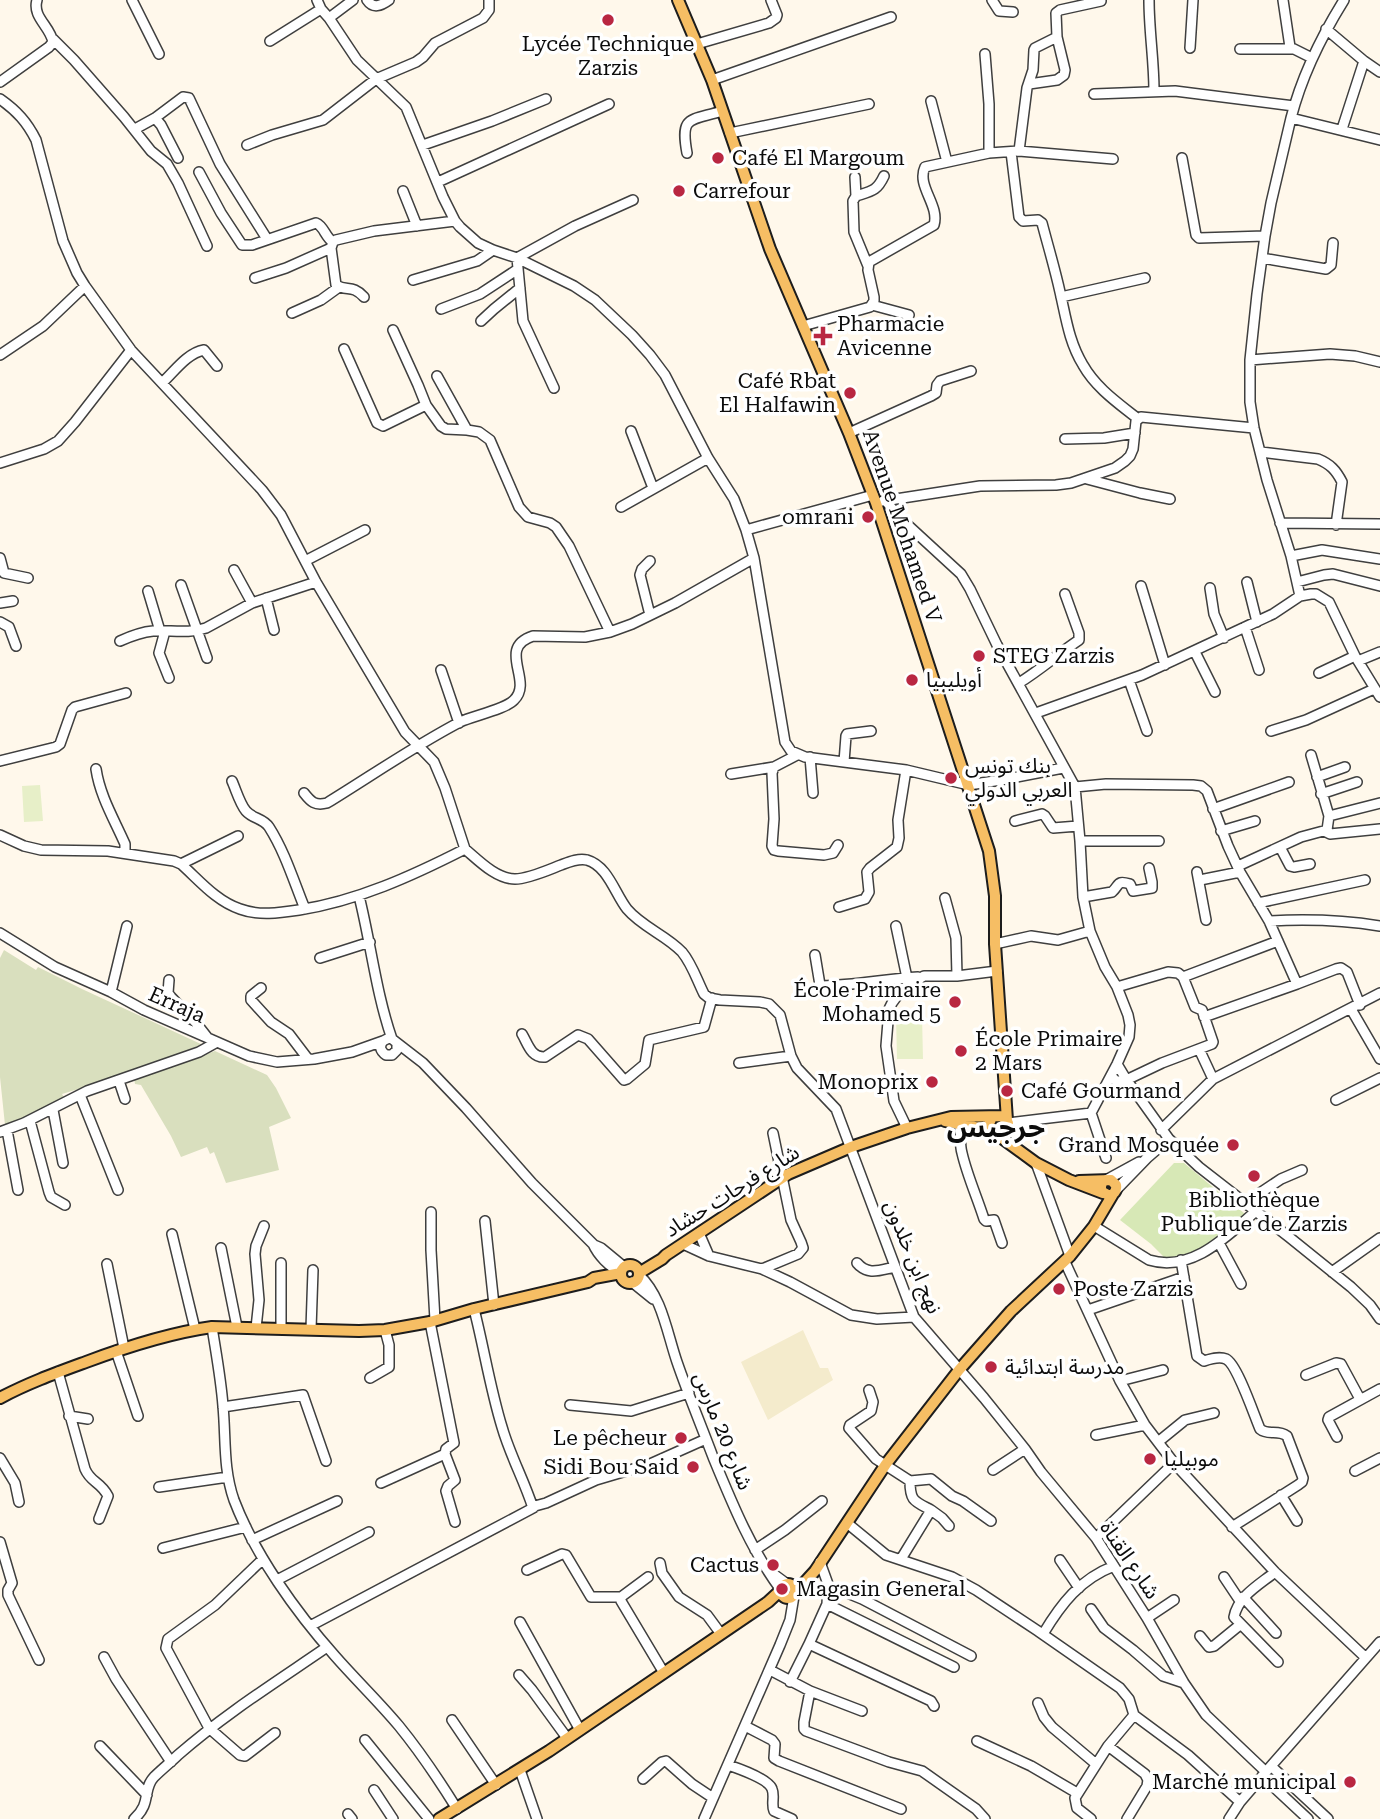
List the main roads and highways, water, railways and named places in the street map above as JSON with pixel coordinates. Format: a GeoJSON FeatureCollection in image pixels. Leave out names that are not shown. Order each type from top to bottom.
{"type":"FeatureCollection","features":[{"type":"Feature","properties":{"kind":"main road","name":"Avenue Mohamed V"},"geometry":{"type":"LineString","coordinates":[[678,0],[712,80],[770,249],[878,499],[989,851],[995,896],[995,944],[1008,1123]]}},
{"type":"Feature","properties":{"kind":"main road","name":"Avenue Mohamed V"},"geometry":{"type":"LineString","coordinates":[[994,1116],[1004,1086]]}},
{"type":"Feature","properties":{"kind":"main road","name":"شارع فرحات حشاد"},"geometry":{"type":"LineString","coordinates":[[0,1398],[38,1379],[120,1350],[195,1329],[385,1329],[433,1321],[588,1282],[594,1278],[629,1273],[662,1259],[788,1174],[851,1147],[906,1128],[951,1117],[994,1116]]}},
{"type":"Feature","properties":{"kind":"main road"},"geometry":{"type":"LineString","coordinates":[[1032,1160],[1002,1116],[994,1116],[988,1123],[994,1133],[1032,1160],[1069,1180],[1109,1193]]}},
{"type":"Feature","properties":{"kind":"main road","name":"شارع فرحات حشاد"},"geometry":{"type":"LineString","coordinates":[[939,1120],[994,1133]]}},
{"type":"Feature","properties":{"kind":"main road"},"geometry":{"type":"LineString","coordinates":[[994,1133],[1007,1132],[1008,1123]]}},
{"type":"Feature","properties":{"kind":"main road"},"geometry":{"type":"LineString","coordinates":[[1069,1180],[1105,1180],[1101,1186],[1109,1193]]}},
{"type":"Feature","properties":{"kind":"main road"},"geometry":{"type":"LineString","coordinates":[[439,1819],[520,1770],[768,1602],[809,1578],[886,1464],[959,1370],[1011,1311],[1067,1259],[1102,1214],[1109,1193]]}},
{"type":"Feature","properties":{"kind":"place","name":"Lycée Technique Zarzis"},"geometry":{"type":"Point","coordinates":[608,20]}},
{"type":"Feature","properties":{"kind":"place","name":"Café El Margoum"},"geometry":{"type":"Point","coordinates":[718,158]}},
{"type":"Feature","properties":{"kind":"place","name":"Carrefour"},"geometry":{"type":"Point","coordinates":[679,191]}},
{"type":"Feature","properties":{"kind":"place","name":"Pharmacie Avicenne"},"geometry":{"type":"Point","coordinates":[823,336]}},
{"type":"Feature","properties":{"kind":"place","name":"Café Rbat El Halfawin"},"geometry":{"type":"Point","coordinates":[850,393]}},
{"type":"Feature","properties":{"kind":"place","name":"omrani"},"geometry":{"type":"Point","coordinates":[868,517]}},
{"type":"Feature","properties":{"kind":"place","name":"STEG Zarzis"},"geometry":{"type":"Point","coordinates":[979,656]}},
{"type":"Feature","properties":{"kind":"place","name":"أويليبيا"},"geometry":{"type":"Point","coordinates":[912,680]}},
{"type":"Feature","properties":{"kind":"place","name":"بنك تونس العربي الدولي"},"geometry":{"type":"Point","coordinates":[951,778]}},
{"type":"Feature","properties":{"kind":"place","name":"École Primaire Mohamed 5"},"geometry":{"type":"Point","coordinates":[955,1002]}},
{"type":"Feature","properties":{"kind":"place","name":"École Primaire 2 Mars"},"geometry":{"type":"Point","coordinates":[961,1051]}},
{"type":"Feature","properties":{"kind":"place","name":"Monoprix"},"geometry":{"type":"Point","coordinates":[932,1082]}},
{"type":"Feature","properties":{"kind":"place","name":"Café Gourmand"},"geometry":{"type":"Point","coordinates":[1007,1091]}},
{"type":"Feature","properties":{"kind":"place","name":"Grand Mosquée"},"geometry":{"type":"Point","coordinates":[1233,1145]}},
{"type":"Feature","properties":{"kind":"place","name":"Bibliothèque Publique de Zarzis"},"geometry":{"type":"Point","coordinates":[1254,1176]}},
{"type":"Feature","properties":{"kind":"place","name":"Poste Zarzis"},"geometry":{"type":"Point","coordinates":[1059,1289]}},
{"type":"Feature","properties":{"kind":"place","name":"مدرسة ابتدائية"},"geometry":{"type":"Point","coordinates":[991,1367]}},
{"type":"Feature","properties":{"kind":"place","name":"Le pêcheur"},"geometry":{"type":"Point","coordinates":[681,1438]}},
{"type":"Feature","properties":{"kind":"place","name":"موبيليا"},"geometry":{"type":"Point","coordinates":[1150,1459]}},
{"type":"Feature","properties":{"kind":"place","name":"Sidi Bou Said"},"geometry":{"type":"Point","coordinates":[693,1467]}},
{"type":"Feature","properties":{"kind":"place","name":"Cactus"},"geometry":{"type":"Point","coordinates":[773,1565]}},
{"type":"Feature","properties":{"kind":"place","name":"Magasin General"},"geometry":{"type":"Point","coordinates":[782,1589]}},
{"type":"Feature","properties":{"kind":"place","name":"Marché municipal"},"geometry":{"type":"Point","coordinates":[1350,1782]}},
{"type":"Feature","properties":{"kind":"district","name":"جرجيس"},"geometry":{"type":"Point","coordinates":[996,1127]}}]}
